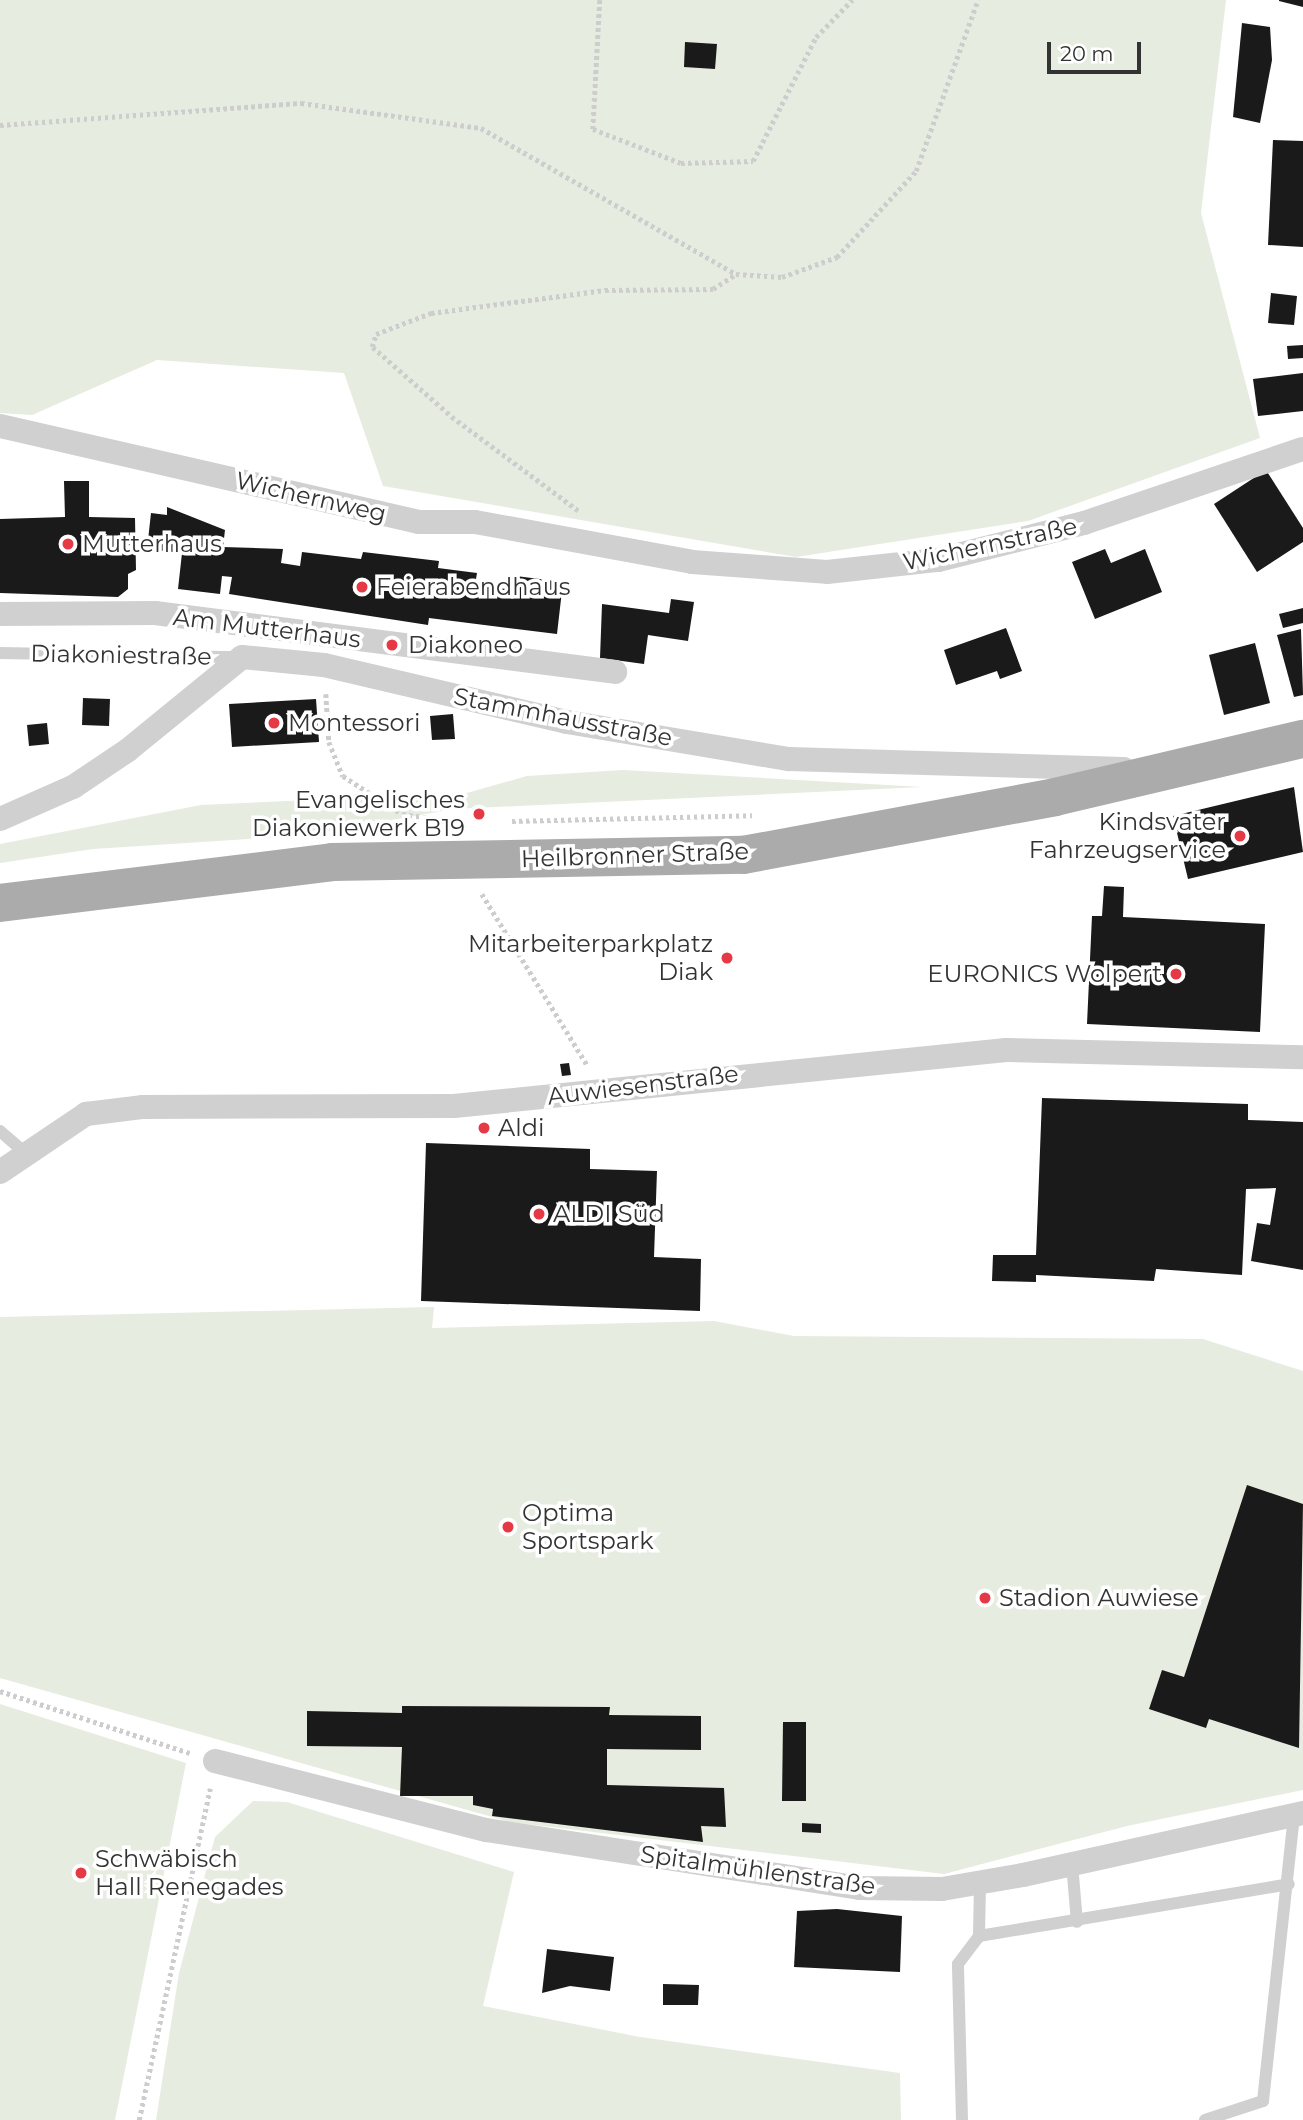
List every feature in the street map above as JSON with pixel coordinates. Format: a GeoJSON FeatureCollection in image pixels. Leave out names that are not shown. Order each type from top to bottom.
{"type":"FeatureCollection","features":[{"type":"Feature","properties":{"kind":"main road","name":"Heilbronner Straße"},"geometry":{"type":"LineString","coordinates":[[0,903],[332,862],[743,855],[1181,770],[1303,739]]}},
{"type":"Feature","properties":{"kind":"street","name":"Wichernweg"},"geometry":{"type":"LineString","coordinates":[[0,426],[419,522],[475,522],[625,547]]}},
{"type":"Feature","properties":{"kind":"street","name":"Wichernstraße"},"geometry":{"type":"LineString","coordinates":[[625,547],[692,562],[827,572],[938,560],[1084,523],[1303,449]]}},
{"type":"Feature","properties":{"kind":"street","name":"Am Mutterhaus"},"geometry":{"type":"LineString","coordinates":[[0,614],[155,613],[615,672]]}},
{"type":"Feature","properties":{"kind":"street","name":"Stammhausstraße"},"geometry":{"type":"LineString","coordinates":[[242,657],[324,665],[567,722],[789,759],[1181,770]]}},
{"type":"Feature","properties":{"kind":"street"},"geometry":{"type":"LineString","coordinates":[[0,820],[73,787],[128,750],[242,657]]}},
{"type":"Feature","properties":{"kind":"street","name":"Auwiesenstraße"},"geometry":{"type":"LineString","coordinates":[[0,1172],[24,1153],[86,1114],[142,1107],[454,1106],[1006,1050],[1303,1057]]}},
{"type":"Feature","properties":{"kind":"street","name":"Spitalmühlenstraße"},"geometry":{"type":"LineString","coordinates":[[215,1761],[486,1830],[860,1888],[980,1882],[1298,1814]]}},
{"type":"Feature","properties":{"kind":"lane","name":"Diakoniestraße"},"geometry":{"type":"LineString","coordinates":[[0,653],[242,657]]}},
{"type":"Feature","properties":{"kind":"lane"},"geometry":{"type":"LineString","coordinates":[[0,1131],[24,1153]]}},
{"type":"Feature","properties":{"kind":"lane"},"geometry":{"type":"LineString","coordinates":[[1205,2120],[1263,2101],[1298,1814]]}},
{"type":"Feature","properties":{"kind":"lane"},"geometry":{"type":"LineString","coordinates":[[1072,1864],[1077,1922]]}},
{"type":"Feature","properties":{"kind":"lane"},"geometry":{"type":"LineString","coordinates":[[962,2120],[958,1965],[979,1936],[980,1882]]}},
{"type":"Feature","properties":{"kind":"lane"},"geometry":{"type":"LineString","coordinates":[[979,1936],[1077,1922],[1185,1897],[1289,1884]]}},
{"type":"Feature","properties":{"kind":"path"},"geometry":{"type":"LineString","coordinates":[[600,0],[593,129],[681,163],[753,161],[816,37],[852,0]]}},
{"type":"Feature","properties":{"kind":"path"},"geometry":{"type":"LineString","coordinates":[[0,125],[301,103],[481,128],[736,274],[782,276],[837,257],[916,171],[978,0]]}},
{"type":"Feature","properties":{"kind":"path"},"geometry":{"type":"LineString","coordinates":[[580,513],[413,383],[372,347],[376,334],[431,313],[605,290],[713,289],[736,274]]}},
{"type":"Feature","properties":{"kind":"path"},"geometry":{"type":"LineString","coordinates":[[324,665],[329,742],[342,776],[402,814],[437,819]]}},
{"type":"Feature","properties":{"kind":"path"},"geometry":{"type":"LineString","coordinates":[[481,891],[583,1052],[597,1092]]}},
{"type":"Feature","properties":{"kind":"path"},"geometry":{"type":"LineString","coordinates":[[0,1691],[215,1761],[139,2120]]}},
{"type":"Feature","properties":{"kind":"shaded area"},"geometry":{"type":"Polygon","coordinates":[[[0,0],[1226,0],[1201,213],[1260,438],[1028,521],[796,557],[383,486],[344,373],[157,360],[32,415],[0,413],[0,0]]]}},
{"type":"Feature","properties":{"kind":"shaded area"},"geometry":{"type":"Polygon","coordinates":[[[623,770],[922,787],[454,809],[308,835],[93,849],[0,863],[0,844],[201,805],[467,793],[527,776],[623,770]]]}},
{"type":"Feature","properties":{"kind":"shaded area"},"geometry":{"type":"Polygon","coordinates":[[[434,1307],[432,1328],[714,1321],[794,1336],[1203,1339],[1303,1371],[1303,1790],[1127,1826],[944,1874],[510,1822],[0,1678],[0,1317],[434,1307]]]}},
{"type":"Feature","properties":{"kind":"shaded area","name":"Schwäbisch Hall Renegades"},"geometry":{"type":"Polygon","coordinates":[[[0,1704],[186,1763],[115,2120],[0,2120],[0,1704]]]}},
{"type":"Feature","properties":{"kind":"shaded area"},"geometry":{"type":"Polygon","coordinates":[[[253,1801],[287,1802],[514,1872],[483,2006],[640,2037],[900,2073],[901,2120],[156,2120],[179,1973],[215,1837],[253,1801]]]}},
{"type":"Feature","properties":{"kind":"building"},"geometry":{"type":"Polygon","coordinates":[[[1303,0],[1303,7],[1279,1],[1303,0]]]}},
{"type":"Feature","properties":{"kind":"building"},"geometry":{"type":"Polygon","coordinates":[[[1242,23],[1270,27],[1272,60],[1260,123],[1233,117],[1242,23]]]}},
{"type":"Feature","properties":{"kind":"building"},"geometry":{"type":"Polygon","coordinates":[[[685,42],[717,44],[715,69],[684,67],[685,42]]]}},
{"type":"Feature","properties":{"kind":"building"},"geometry":{"type":"Polygon","coordinates":[[[1273,140],[1303,141],[1303,247],[1268,245],[1273,140]]]}},
{"type":"Feature","properties":{"kind":"building"},"geometry":{"type":"Polygon","coordinates":[[[1271,293],[1297,296],[1294,325],[1268,323],[1271,293]]]}},
{"type":"Feature","properties":{"kind":"building"},"geometry":{"type":"Polygon","coordinates":[[[1303,345],[1303,358],[1288,359],[1287,346],[1303,345]]]}},
{"type":"Feature","properties":{"kind":"building"},"geometry":{"type":"Polygon","coordinates":[[[1303,373],[1303,411],[1258,416],[1253,379],[1303,373]]]}},
{"type":"Feature","properties":{"kind":"building"},"geometry":{"type":"Polygon","coordinates":[[[1266,470],[1303,528],[1303,542],[1257,572],[1214,504],[1266,470]]]}},
{"type":"Feature","properties":{"kind":"building","name":"Mutterhaus"},"geometry":{"type":"Polygon","coordinates":[[[64,481],[89,481],[89,517],[135,518],[136,570],[128,574],[128,589],[118,597],[0,593],[0,519],[65,517],[64,481]]]}},
{"type":"Feature","properties":{"kind":"building","name":"Feierabendhaus"},"geometry":{"type":"Polygon","coordinates":[[[167,507],[225,530],[223,547],[283,549],[281,563],[300,566],[302,552],[361,559],[363,552],[439,561],[438,568],[477,573],[475,585],[514,590],[516,576],[563,582],[557,634],[429,618],[428,625],[229,594],[232,577],[222,576],[220,594],[178,589],[182,553],[147,549],[151,513],[167,515],[167,507]]]}},
{"type":"Feature","properties":{"kind":"building"},"geometry":{"type":"Polygon","coordinates":[[[1105,549],[1111,563],[1145,549],[1162,592],[1095,619],[1072,562],[1105,549]]]}},
{"type":"Feature","properties":{"kind":"building"},"geometry":{"type":"Polygon","coordinates":[[[671,599],[694,602],[688,641],[648,635],[644,664],[600,658],[602,604],[669,613],[671,599]]]}},
{"type":"Feature","properties":{"kind":"building"},"geometry":{"type":"Polygon","coordinates":[[[1303,608],[1303,623],[1283,628],[1279,614],[1303,608]]]}},
{"type":"Feature","properties":{"kind":"building"},"geometry":{"type":"Polygon","coordinates":[[[1006,628],[1022,671],[1000,679],[997,671],[956,685],[944,650],[1006,628]]]}},
{"type":"Feature","properties":{"kind":"building"},"geometry":{"type":"Polygon","coordinates":[[[1301,629],[1303,695],[1294,697],[1277,635],[1301,629]]]}},
{"type":"Feature","properties":{"kind":"building"},"geometry":{"type":"Polygon","coordinates":[[[1255,643],[1270,703],[1224,715],[1209,655],[1255,643]]]}},
{"type":"Feature","properties":{"kind":"building"},"geometry":{"type":"Polygon","coordinates":[[[83,698],[110,699],[109,726],[82,725],[83,698]]]}},
{"type":"Feature","properties":{"kind":"building","name":"Montessori"},"geometry":{"type":"Polygon","coordinates":[[[316,699],[319,742],[232,747],[229,704],[316,699]]]}},
{"type":"Feature","properties":{"kind":"building"},"geometry":{"type":"Polygon","coordinates":[[[453,714],[455,739],[432,740],[430,716],[453,714]]]}},
{"type":"Feature","properties":{"kind":"building"},"geometry":{"type":"Polygon","coordinates":[[[47,723],[49,744],[29,746],[27,725],[47,723]]]}},
{"type":"Feature","properties":{"kind":"building","name":"Kindsvater Fahrzeugservice"},"geometry":{"type":"Polygon","coordinates":[[[1294,787],[1303,852],[1188,879],[1173,816],[1294,787]]]}},
{"type":"Feature","properties":{"kind":"building","name":"EURONICS Wolpert"},"geometry":{"type":"Polygon","coordinates":[[[1104,886],[1124,887],[1123,917],[1265,924],[1260,1032],[1087,1024],[1092,916],[1102,916],[1104,886]]]}},
{"type":"Feature","properties":{"kind":"building"},"geometry":{"type":"Polygon","coordinates":[[[569,1063],[571,1075],[562,1076],[560,1064],[569,1063]]]}},
{"type":"Feature","properties":{"kind":"building"},"geometry":{"type":"Polygon","coordinates":[[[1042,1098],[1248,1104],[1248,1120],[1303,1122],[1303,1270],[1251,1261],[1257,1223],[1270,1225],[1276,1188],[1246,1189],[1242,1275],[1156,1269],[1154,1281],[1036,1275],[1036,1282],[992,1281],[993,1255],[1036,1255],[1042,1098]]]}},
{"type":"Feature","properties":{"kind":"building","name":"ALDI Süd"},"geometry":{"type":"Polygon","coordinates":[[[426,1143],[590,1149],[590,1169],[657,1171],[654,1257],[701,1259],[700,1311],[421,1301],[426,1143]]]}},
{"type":"Feature","properties":{"kind":"building"},"geometry":{"type":"Polygon","coordinates":[[[1247,1485],[1303,1504],[1299,1748],[1209,1719],[1206,1728],[1149,1709],[1162,1670],[1184,1677],[1247,1485]]]}},
{"type":"Feature","properties":{"kind":"building"},"geometry":{"type":"Polygon","coordinates":[[[402,1706],[610,1707],[609,1715],[701,1716],[701,1750],[607,1749],[607,1785],[724,1788],[726,1827],[701,1826],[703,1842],[492,1816],[493,1809],[473,1805],[473,1796],[400,1796],[402,1747],[307,1746],[307,1711],[402,1713],[402,1706]]]}},
{"type":"Feature","properties":{"kind":"building"},"geometry":{"type":"Polygon","coordinates":[[[783,1722],[806,1722],[806,1801],[782,1801],[783,1722]]]}},
{"type":"Feature","properties":{"kind":"building"},"geometry":{"type":"Polygon","coordinates":[[[802,1823],[821,1824],[821,1833],[802,1832],[802,1823]]]}},
{"type":"Feature","properties":{"kind":"building"},"geometry":{"type":"Polygon","coordinates":[[[837,1909],[902,1916],[900,1972],[794,1967],[797,1911],[837,1909]]]}},
{"type":"Feature","properties":{"kind":"building"},"geometry":{"type":"Polygon","coordinates":[[[547,1949],[614,1957],[610,1991],[570,1986],[542,1993],[547,1949]]]}},
{"type":"Feature","properties":{"kind":"building"},"geometry":{"type":"Polygon","coordinates":[[[663,1984],[699,1985],[698,2005],[663,2005],[663,1984]]]}},
{"type":"Feature","properties":{"kind":"place","name":"Mutterhaus"},"geometry":{"type":"Point","coordinates":[68,544]}},
{"type":"Feature","properties":{"kind":"place","name":"Feierabendhaus"},"geometry":{"type":"Point","coordinates":[362,587]}},
{"type":"Feature","properties":{"kind":"place","name":"Diakoneo"},"geometry":{"type":"Point","coordinates":[392,645]}},
{"type":"Feature","properties":{"kind":"place","name":"Montessori"},"geometry":{"type":"Point","coordinates":[274,723]}},
{"type":"Feature","properties":{"kind":"place","name":"Evangelisches Diakoniewerk B19"},"geometry":{"type":"Point","coordinates":[479,814]}},
{"type":"Feature","properties":{"kind":"place","name":"Kindsvater Fahrzeugservice"},"geometry":{"type":"Point","coordinates":[1240,836]}},
{"type":"Feature","properties":{"kind":"place","name":"Mitarbeiterparkplatz Diak"},"geometry":{"type":"Point","coordinates":[727,958]}},
{"type":"Feature","properties":{"kind":"place","name":"EURONICS Wolpert"},"geometry":{"type":"Point","coordinates":[1176,974]}},
{"type":"Feature","properties":{"kind":"place","name":"Aldi"},"geometry":{"type":"Point","coordinates":[484,1128]}},
{"type":"Feature","properties":{"kind":"place","name":"ALDI Süd"},"geometry":{"type":"Point","coordinates":[539,1214]}},
{"type":"Feature","properties":{"kind":"place","name":"Optima Sportspark"},"geometry":{"type":"Point","coordinates":[508,1527]}},
{"type":"Feature","properties":{"kind":"place","name":"Stadion Auwiese"},"geometry":{"type":"Point","coordinates":[985,1598]}},
{"type":"Feature","properties":{"kind":"place","name":"Schwäbisch Hall Renegades"},"geometry":{"type":"Point","coordinates":[81,1873]}}]}
